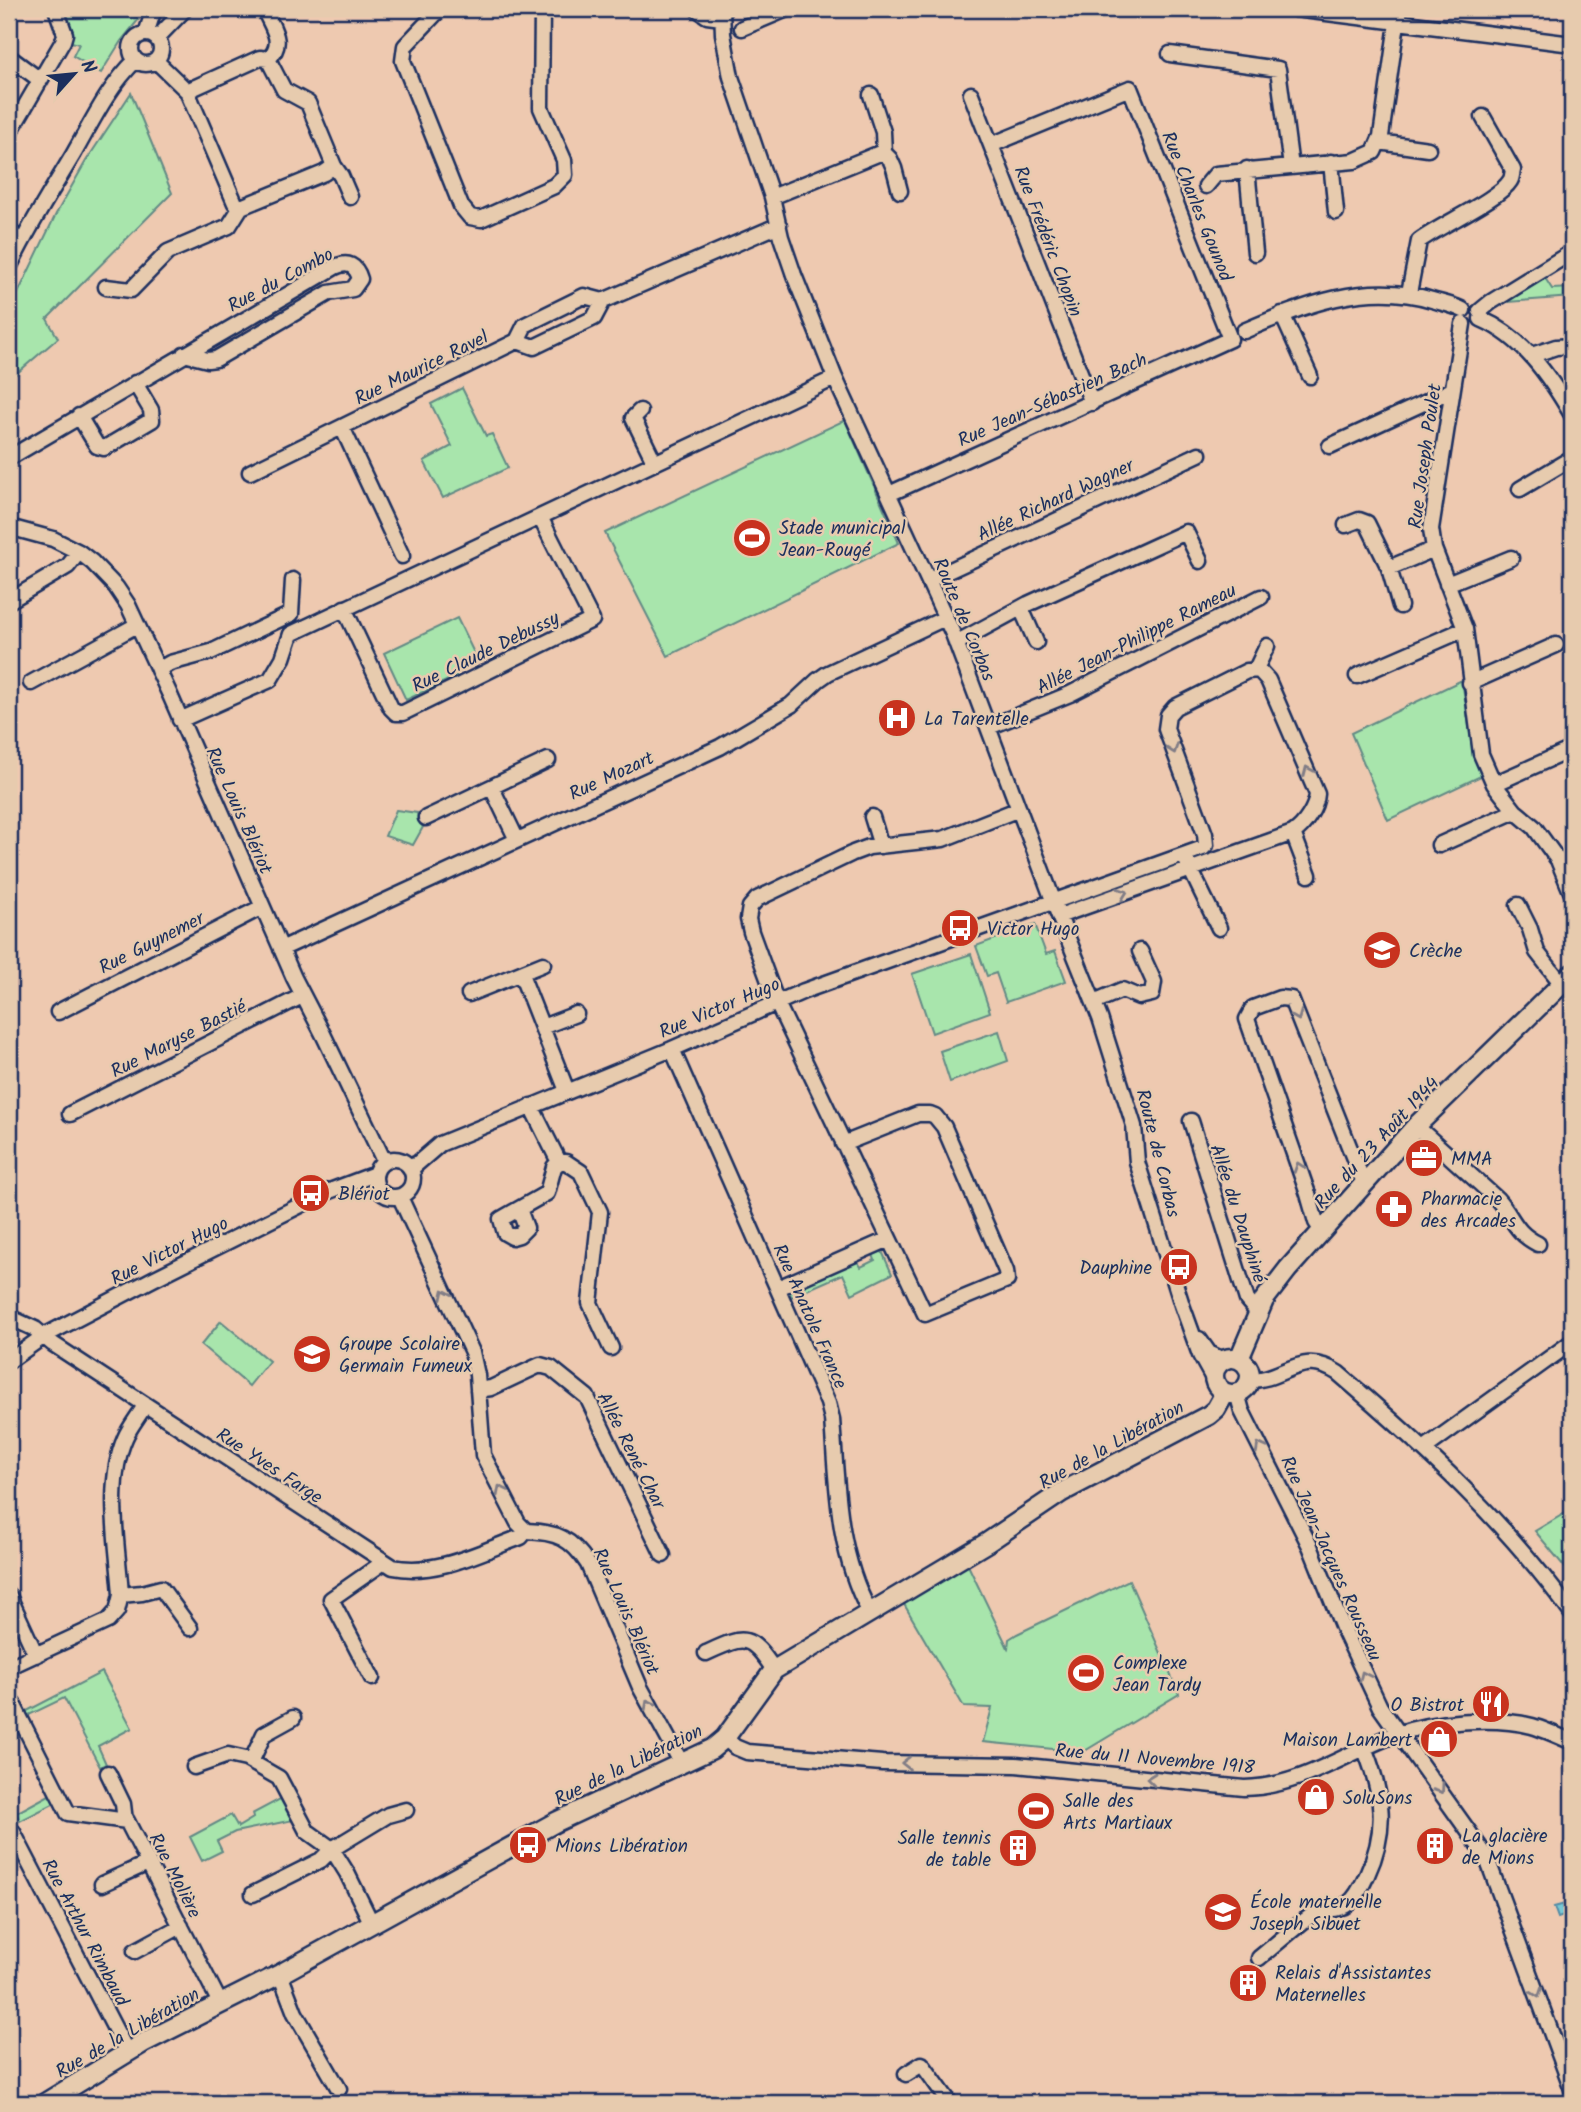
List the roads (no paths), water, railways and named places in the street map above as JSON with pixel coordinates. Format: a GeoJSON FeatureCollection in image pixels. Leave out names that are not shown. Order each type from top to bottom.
{"type":"FeatureCollection","features":[{"type":"Feature","properties":{"kind":"main road","name":"Rue du 23 Août 1944"},"geometry":{"type":"LineString","coordinates":[[1231,1387],[1214,1372],[1231,1360],[1270,1290],[1416,1126],[1567,979]]}},
{"type":"Feature","properties":{"kind":"main road"},"geometry":{"type":"LineString","coordinates":[[1231,1360],[1247,1367],[1231,1387]]}},
{"type":"Feature","properties":{"kind":"main road","name":"Rue de la Libération"},"geometry":{"type":"LineString","coordinates":[[45,2103],[143,2043],[280,1974],[556,1822],[712,1749],[725,1738],[774,1670],[988,1542],[1062,1492],[1209,1415],[1231,1387]]}},
{"type":"Feature","properties":{"kind":"street"},"geometry":{"type":"LineString","coordinates":[[9,134],[65,34],[56,9]]}},
{"type":"Feature","properties":{"kind":"street"},"geometry":{"type":"LineString","coordinates":[[151,36],[154,9]]}},
{"type":"Feature","properties":{"kind":"street"},"geometry":{"type":"LineString","coordinates":[[187,91],[260,58],[268,59],[277,51],[279,44],[264,9]]}},
{"type":"Feature","properties":{"kind":"street"},"geometry":{"type":"LineString","coordinates":[[440,9],[405,46],[403,61],[461,206],[470,217],[481,219],[554,186],[565,175],[564,160],[541,108],[542,9]]}},
{"type":"Feature","properties":{"kind":"street"},"geometry":{"type":"LineString","coordinates":[[698,9],[707,16],[722,13]]}},
{"type":"Feature","properties":{"kind":"street"},"geometry":{"type":"LineString","coordinates":[[742,28],[787,9]]}},
{"type":"Feature","properties":{"kind":"street"},"geometry":{"type":"LineString","coordinates":[[1295,9],[1398,15],[1572,44]]}},
{"type":"Feature","properties":{"kind":"street"},"geometry":{"type":"LineString","coordinates":[[151,36],[162,47],[156,61],[148,64],[136,60],[131,51],[133,41],[151,36],[177,10]]}},
{"type":"Feature","properties":{"kind":"street","name":"Route de Corbas"},"geometry":{"type":"LineString","coordinates":[[722,13],[731,77],[772,197],[794,275],[835,377],[956,643],[1094,1002],[1134,1126],[1137,1162],[1182,1305],[1206,1350],[1231,1360]]}},
{"type":"Feature","properties":{"kind":"street"},"geometry":{"type":"LineString","coordinates":[[1206,186],[1216,174],[1353,161],[1374,152],[1381,136],[1398,15]]}},
{"type":"Feature","properties":{"kind":"street"},"geometry":{"type":"LineString","coordinates":[[1170,54],[1278,69],[1292,167]]}},
{"type":"Feature","properties":{"kind":"street"},"geometry":{"type":"LineString","coordinates":[[9,57],[40,80]]}},
{"type":"Feature","properties":{"kind":"street"},"geometry":{"type":"LineString","coordinates":[[268,59],[284,90],[308,103],[350,197]]}},
{"type":"Feature","properties":{"kind":"street"},"geometry":{"type":"LineString","coordinates":[[9,268],[20,243],[96,112],[122,73],[136,60]]}},
{"type":"Feature","properties":{"kind":"street"},"geometry":{"type":"LineString","coordinates":[[156,61],[187,91],[235,202],[241,206]]}},
{"type":"Feature","properties":{"kind":"street","name":"Rue Charles Gounod"},"geometry":{"type":"LineString","coordinates":[[991,145],[1130,88],[1230,338]]}},
{"type":"Feature","properties":{"kind":"street","name":"Rue Frédéric Chopin"},"geometry":{"type":"LineString","coordinates":[[971,94],[1092,403]]}},
{"type":"Feature","properties":{"kind":"street"},"geometry":{"type":"LineString","coordinates":[[871,95],[883,132],[884,153],[894,168],[900,191]]}},
{"type":"Feature","properties":{"kind":"street"},"geometry":{"type":"LineString","coordinates":[[1409,293],[1419,241],[1500,192],[1511,180],[1513,170],[1483,117]]}},
{"type":"Feature","properties":{"kind":"street"},"geometry":{"type":"LineString","coordinates":[[1379,142],[1429,149]]}},
{"type":"Feature","properties":{"kind":"street"},"geometry":{"type":"LineString","coordinates":[[772,197],[884,153]]}},
{"type":"Feature","properties":{"kind":"street"},"geometry":{"type":"LineString","coordinates":[[1331,162],[1336,212]]}},
{"type":"Feature","properties":{"kind":"street"},"geometry":{"type":"LineString","coordinates":[[106,287],[131,290],[168,253],[229,226],[241,206],[324,173],[334,166]]}},
{"type":"Feature","properties":{"kind":"street"},"geometry":{"type":"LineString","coordinates":[[1247,169],[1255,253]]}},
{"type":"Feature","properties":{"kind":"street","name":"Rue Maurice Ravel"},"geometry":{"type":"LineString","coordinates":[[250,472],[517,341],[525,325],[584,296],[603,301],[779,225]]}},
{"type":"Feature","properties":{"kind":"street"},"geometry":{"type":"LineString","coordinates":[[9,230],[20,243]]}},
{"type":"Feature","properties":{"kind":"street"},"geometry":{"type":"LineString","coordinates":[[1244,331],[1322,300],[1368,292],[1409,293],[1474,324],[1491,302],[1572,252]]}},
{"type":"Feature","properties":{"kind":"street","name":"Rue du Combo"},"geometry":{"type":"LineString","coordinates":[[9,458],[184,354],[335,267],[344,263],[358,271],[360,279],[353,289],[329,293],[216,359],[208,360],[184,354]]}},
{"type":"Feature","properties":{"kind":"street","name":"Rue Maurice Ravel"},"geometry":{"type":"LineString","coordinates":[[517,341],[534,347],[594,318],[603,301]]}},
{"type":"Feature","properties":{"kind":"street"},"geometry":{"type":"LineString","coordinates":[[1282,314],[1310,376]]}},
{"type":"Feature","properties":{"kind":"street"},"geometry":{"type":"LineString","coordinates":[[1481,315],[1532,355],[1572,415]]}},
{"type":"Feature","properties":{"kind":"street","name":"Rue Joseph Poulet"},"geometry":{"type":"LineString","coordinates":[[1463,317],[1431,529],[1434,549],[1465,629],[1480,754],[1494,784],[1515,811],[1534,827],[1558,860],[1571,889]]}},
{"type":"Feature","properties":{"kind":"street","name":"Rue Jean-Sébastien Bach"},"geometry":{"type":"LineString","coordinates":[[889,494],[1230,338]]}},
{"type":"Feature","properties":{"kind":"street"},"geometry":{"type":"LineString","coordinates":[[1532,355],[1556,347],[1572,346]]}},
{"type":"Feature","properties":{"kind":"street"},"geometry":{"type":"LineString","coordinates":[[180,720],[270,680],[283,658],[291,634],[835,377]]}},
{"type":"Feature","properties":{"kind":"street"},"geometry":{"type":"LineString","coordinates":[[79,416],[97,446],[104,448],[152,420],[153,415],[135,383]]}},
{"type":"Feature","properties":{"kind":"street"},"geometry":{"type":"LineString","coordinates":[[1330,446],[1452,390]]}},
{"type":"Feature","properties":{"kind":"street"},"geometry":{"type":"LineString","coordinates":[[640,411],[634,418],[655,463]]}},
{"type":"Feature","properties":{"kind":"street","name":"Rue Maurice Ravel"},"geometry":{"type":"LineString","coordinates":[[342,427],[402,556]]}},
{"type":"Feature","properties":{"kind":"street","name":"Allée Richard Wagner"},"geometry":{"type":"LineString","coordinates":[[929,580],[1199,454]]}},
{"type":"Feature","properties":{"kind":"street"},"geometry":{"type":"LineString","coordinates":[[1520,489],[1572,458]]}},
{"type":"Feature","properties":{"kind":"street","name":"Rue Claude Debussy"},"geometry":{"type":"LineString","coordinates":[[344,608],[391,708],[396,713],[403,713],[592,620],[540,517]]}},
{"type":"Feature","properties":{"kind":"street"},"geometry":{"type":"LineString","coordinates":[[1346,525],[1359,520],[1367,523],[1390,568],[1400,606]]}},
{"type":"Feature","properties":{"kind":"street","name":"Rue Louis Blériot"},"geometry":{"type":"LineString","coordinates":[[9,527],[53,539],[79,552],[116,587],[158,670],[302,996],[384,1161]]}},
{"type":"Feature","properties":{"kind":"street"},"geometry":{"type":"LineString","coordinates":[[956,643],[1021,608],[1186,532],[1200,561]]}},
{"type":"Feature","properties":{"kind":"street"},"geometry":{"type":"LineString","coordinates":[[1390,568],[1434,549]]}},
{"type":"Feature","properties":{"kind":"street"},"geometry":{"type":"LineString","coordinates":[[9,601],[68,566],[79,552]]}},
{"type":"Feature","properties":{"kind":"street"},"geometry":{"type":"LineString","coordinates":[[1447,584],[1511,558]]}},
{"type":"Feature","properties":{"kind":"street"},"geometry":{"type":"LineString","coordinates":[[158,670],[170,663],[211,652],[291,614],[293,580]]}},
{"type":"Feature","properties":{"kind":"street","name":"Allée Jean-Philippe Rameau"},"geometry":{"type":"LineString","coordinates":[[989,727],[1069,694],[1261,597]]}},
{"type":"Feature","properties":{"kind":"street"},"geometry":{"type":"LineString","coordinates":[[1021,608],[1036,642]]}},
{"type":"Feature","properties":{"kind":"street","name":"Rue Mozart"},"geometry":{"type":"LineString","coordinates":[[281,949],[720,747],[791,705],[828,673],[945,618]]}},
{"type":"Feature","properties":{"kind":"street"},"geometry":{"type":"LineString","coordinates":[[31,683],[137,625]]}},
{"type":"Feature","properties":{"kind":"street"},"geometry":{"type":"LineString","coordinates":[[1357,676],[1465,629]]}},
{"type":"Feature","properties":{"kind":"street"},"geometry":{"type":"LineString","coordinates":[[1470,682],[1556,645]]}},
{"type":"Feature","properties":{"kind":"street"},"geometry":{"type":"LineString","coordinates":[[1256,669],[1267,646]]}},
{"type":"Feature","properties":{"kind":"street"},"geometry":{"type":"LineString","coordinates":[[1256,669],[1268,680],[1317,794],[1314,807],[1299,829],[1293,833],[1309,875]]}},
{"type":"Feature","properties":{"kind":"street"},"geometry":{"type":"LineString","coordinates":[[1219,928],[1187,862],[1203,848],[1206,840],[1166,729],[1168,715],[1175,708],[1247,671],[1256,669]]}},
{"type":"Feature","properties":{"kind":"street"},"geometry":{"type":"LineString","coordinates":[[1494,784],[1572,749]]}},
{"type":"Feature","properties":{"kind":"street"},"geometry":{"type":"LineString","coordinates":[[426,818],[548,760]]}},
{"type":"Feature","properties":{"kind":"street"},"geometry":{"type":"LineString","coordinates":[[492,788],[517,840]]}},
{"type":"Feature","properties":{"kind":"street"},"geometry":{"type":"LineString","coordinates":[[844,1144],[918,1114],[935,1116],[944,1127],[967,1177],[1006,1271],[1007,1280],[925,1314],[889,1239],[777,1003],[748,919],[750,908],[767,893],[852,854],[881,846],[943,839],[1019,809]]}},
{"type":"Feature","properties":{"kind":"street"},"geometry":{"type":"LineString","coordinates":[[1439,845],[1515,811]]}},
{"type":"Feature","properties":{"kind":"street"},"geometry":{"type":"LineString","coordinates":[[872,817],[881,846]]}},
{"type":"Feature","properties":{"kind":"street","name":"Rue Victor Hugo"},"geometry":{"type":"LineString","coordinates":[[411,1169],[440,1144],[863,969],[1057,909],[1187,862],[1293,833]]}},
{"type":"Feature","properties":{"kind":"street"},"geometry":{"type":"LineString","coordinates":[[1518,905],[1531,929],[1537,952],[1567,979]]}},
{"type":"Feature","properties":{"kind":"street","name":"Rue Guynemer"},"geometry":{"type":"LineString","coordinates":[[58,1012],[262,907]]}},
{"type":"Feature","properties":{"kind":"street"},"geometry":{"type":"LineString","coordinates":[[1094,1002],[1122,990],[1139,997],[1152,994],[1154,982],[1140,951]]}},
{"type":"Feature","properties":{"kind":"street"},"geometry":{"type":"LineString","coordinates":[[469,994],[543,964]]}},
{"type":"Feature","properties":{"kind":"street"},"geometry":{"type":"LineString","coordinates":[[521,974],[567,1091]]}},
{"type":"Feature","properties":{"kind":"street","name":"Rue Maryse Bastié"},"geometry":{"type":"LineString","coordinates":[[70,1114],[302,996]]}},
{"type":"Feature","properties":{"kind":"street"},"geometry":{"type":"LineString","coordinates":[[1322,1231],[1316,1222],[1247,1019],[1253,1008],[1280,998],[1290,999],[1366,1184]]}},
{"type":"Feature","properties":{"kind":"street"},"geometry":{"type":"LineString","coordinates":[[542,1027],[576,1014]]}},
{"type":"Feature","properties":{"kind":"street","name":"Rue Anatole France"},"geometry":{"type":"LineString","coordinates":[[672,1049],[828,1403],[832,1419],[842,1539],[869,1611]]}},
{"type":"Feature","properties":{"kind":"street"},"geometry":{"type":"LineString","coordinates":[[531,1106],[559,1162]]}},
{"type":"Feature","properties":{"kind":"street","name":"Allée du Dauphiné"},"geometry":{"type":"LineString","coordinates":[[1191,1121],[1247,1300],[1258,1313]]}},
{"type":"Feature","properties":{"kind":"street"},"geometry":{"type":"LineString","coordinates":[[1416,1126],[1497,1199],[1520,1233],[1538,1244]]}},
{"type":"Feature","properties":{"kind":"street"},"geometry":{"type":"LineString","coordinates":[[394,1159],[404,1162],[411,1169],[412,1186],[400,1197],[392,1198],[378,1189],[375,1174],[384,1161],[394,1159]]}},
{"type":"Feature","properties":{"kind":"street"},"geometry":{"type":"LineString","coordinates":[[519,1209],[547,1193],[554,1167],[559,1162],[566,1162],[582,1172],[600,1212],[590,1303],[611,1348]]}},
{"type":"Feature","properties":{"kind":"street","name":"Rue Victor Hugo"},"geometry":{"type":"LineString","coordinates":[[9,1361],[44,1336],[327,1192],[375,1174]]}},
{"type":"Feature","properties":{"kind":"street"},"geometry":{"type":"LineString","coordinates":[[351,1184],[378,1189]]}},
{"type":"Feature","properties":{"kind":"street"},"geometry":{"type":"LineString","coordinates":[[400,1197],[472,1352],[483,1455],[518,1524],[526,1531]]}},
{"type":"Feature","properties":{"kind":"street"},"geometry":{"type":"LineString","coordinates":[[778,1288],[889,1239]]}},
{"type":"Feature","properties":{"kind":"street","name":"Rue Yves Farge"},"geometry":{"type":"LineString","coordinates":[[9,1317],[35,1329],[145,1405],[384,1562],[407,1570],[438,1566],[521,1537],[526,1531]]}},
{"type":"Feature","properties":{"kind":"street","name":"Route de Corbas"},"geometry":{"type":"LineString","coordinates":[[1192,1327],[1208,1373],[1231,1387]]}},
{"type":"Feature","properties":{"kind":"street"},"geometry":{"type":"LineString","coordinates":[[1424,1448],[1572,1342]]}},
{"type":"Feature","properties":{"kind":"street"},"geometry":{"type":"LineString","coordinates":[[1231,1387],[1267,1378],[1297,1365],[1312,1363],[1328,1366],[1424,1448],[1506,1533],[1572,1614]]}},
{"type":"Feature","properties":{"kind":"street","name":"Allée René Char"},"geometry":{"type":"LineString","coordinates":[[478,1390],[491,1388],[540,1366],[551,1368],[587,1397],[663,1555]]}},
{"type":"Feature","properties":{"kind":"street","name":"Rue Jean-Jacques Rousseau"},"geometry":{"type":"LineString","coordinates":[[1231,1387],[1310,1546],[1364,1676],[1380,1707],[1486,1856],[1572,2089]]}},
{"type":"Feature","properties":{"kind":"street"},"geometry":{"type":"LineString","coordinates":[[9,1667],[108,1621],[117,1611],[121,1595],[114,1486],[125,1436],[145,1405]]}},
{"type":"Feature","properties":{"kind":"street","name":"Rue Louis Blériot"},"geometry":{"type":"LineString","coordinates":[[526,1531],[550,1533],[568,1539],[579,1549],[588,1564],[640,1687],[682,1764]]}},
{"type":"Feature","properties":{"kind":"street"},"geometry":{"type":"LineString","coordinates":[[372,1678],[331,1599],[384,1562]]}},
{"type":"Feature","properties":{"kind":"street"},"geometry":{"type":"LineString","coordinates":[[121,1595],[162,1588],[190,1628]]}},
{"type":"Feature","properties":{"kind":"street"},"geometry":{"type":"LineString","coordinates":[[9,1596],[36,1655]]}},
{"type":"Feature","properties":{"kind":"street"},"geometry":{"type":"LineString","coordinates":[[706,1653],[736,1640],[749,1642],[761,1650],[774,1670]]}},
{"type":"Feature","properties":{"kind":"street","name":"Rue Molière"},"geometry":{"type":"LineString","coordinates":[[9,1696],[68,1813],[127,1821],[220,2003]]}},
{"type":"Feature","properties":{"kind":"street"},"geometry":{"type":"LineString","coordinates":[[251,1762],[264,1734],[293,1718]]}},
{"type":"Feature","properties":{"kind":"street","name":"Rue du 11 Novembre 1918"},"geometry":{"type":"LineString","coordinates":[[725,1738],[747,1752],[882,1763],[1016,1765],[1244,1788],[1270,1785],[1315,1772],[1400,1733],[1449,1723],[1509,1722],[1533,1726],[1572,1742]]}},
{"type":"Feature","properties":{"kind":"street"},"geometry":{"type":"LineString","coordinates":[[1259,1958],[1318,1911],[1338,1909],[1351,1902],[1359,1892],[1375,1857],[1382,1811],[1380,1793],[1365,1750]]}},
{"type":"Feature","properties":{"kind":"street"},"geometry":{"type":"LineString","coordinates":[[194,1767],[228,1755],[251,1762],[279,1778],[307,1831],[332,1849],[372,1924]]}},
{"type":"Feature","properties":{"kind":"street"},"geometry":{"type":"LineString","coordinates":[[108,1773],[122,1804],[125,1821]]}},
{"type":"Feature","properties":{"kind":"street"},"geometry":{"type":"LineString","coordinates":[[253,1894],[321,1860],[332,1849],[388,1815],[406,1810]]}},
{"type":"Feature","properties":{"kind":"street","name":"Rue Arthur Rimbaud"},"geometry":{"type":"LineString","coordinates":[[9,1831],[13,1832],[128,2054]]}},
{"type":"Feature","properties":{"kind":"street"},"geometry":{"type":"LineString","coordinates":[[102,1884],[148,1863]]}},
{"type":"Feature","properties":{"kind":"street"},"geometry":{"type":"LineString","coordinates":[[135,1951],[181,1926]]}},
{"type":"Feature","properties":{"kind":"street"},"geometry":{"type":"LineString","coordinates":[[280,1974],[295,2013],[339,2089]]}},
{"type":"Feature","properties":{"kind":"street"},"geometry":{"type":"LineString","coordinates":[[906,2074],[922,2064],[950,2103]]}},
{"type":"Feature","properties":{"kind":"water"},"geometry":{"type":"Polygon","coordinates":[[[1572,1902],[1572,1913],[1558,1918],[1554,1907],[1572,1902]]]}},
{"type":"Feature","properties":{"kind":"place","name":"Stade municipal Jean-Rougé"},"geometry":{"type":"Point","coordinates":[752,538]}},
{"type":"Feature","properties":{"kind":"place","name":"La Tarentelle"},"geometry":{"type":"Point","coordinates":[897,718]}},
{"type":"Feature","properties":{"kind":"place","name":"Victor Hugo"},"geometry":{"type":"Point","coordinates":[960,928]}},
{"type":"Feature","properties":{"kind":"place","name":"Crèche"},"geometry":{"type":"Point","coordinates":[1382,950]}},
{"type":"Feature","properties":{"kind":"place","name":"MMA"},"geometry":{"type":"Point","coordinates":[1424,1158]}},
{"type":"Feature","properties":{"kind":"place","name":"Blériot"},"geometry":{"type":"Point","coordinates":[311,1193]}},
{"type":"Feature","properties":{"kind":"place","name":"Pharmacie des Arcades"},"geometry":{"type":"Point","coordinates":[1394,1209]}},
{"type":"Feature","properties":{"kind":"place","name":"Dauphine"},"geometry":{"type":"Point","coordinates":[1179,1267]}},
{"type":"Feature","properties":{"kind":"place","name":"Groupe Scolaire Germain Fumeux"},"geometry":{"type":"Point","coordinates":[312,1354]}},
{"type":"Feature","properties":{"kind":"place","name":"Complexe Jean Tardy"},"geometry":{"type":"Point","coordinates":[1086,1673]}},
{"type":"Feature","properties":{"kind":"place","name":"O Bistrot"},"geometry":{"type":"Point","coordinates":[1491,1704]}},
{"type":"Feature","properties":{"kind":"place","name":"Maison Lambert"},"geometry":{"type":"Point","coordinates":[1439,1739]}},
{"type":"Feature","properties":{"kind":"place","name":"SoluSons"},"geometry":{"type":"Point","coordinates":[1316,1797]}},
{"type":"Feature","properties":{"kind":"place","name":"Salle des Arts Martiaux"},"geometry":{"type":"Point","coordinates":[1036,1811]}},
{"type":"Feature","properties":{"kind":"place","name":"Mions Libération"},"geometry":{"type":"Point","coordinates":[528,1845]}},
{"type":"Feature","properties":{"kind":"place","name":"La glacière de Mions"},"geometry":{"type":"Point","coordinates":[1435,1846]}},
{"type":"Feature","properties":{"kind":"place","name":"Salle tennis de table"},"geometry":{"type":"Point","coordinates":[1018,1848]}},
{"type":"Feature","properties":{"kind":"place","name":"École maternelle Joseph Sibuet"},"geometry":{"type":"Point","coordinates":[1223,1912]}},
{"type":"Feature","properties":{"kind":"place","name":"Relais d'Assistantes Maternelles"},"geometry":{"type":"Point","coordinates":[1248,1983]}}]}
